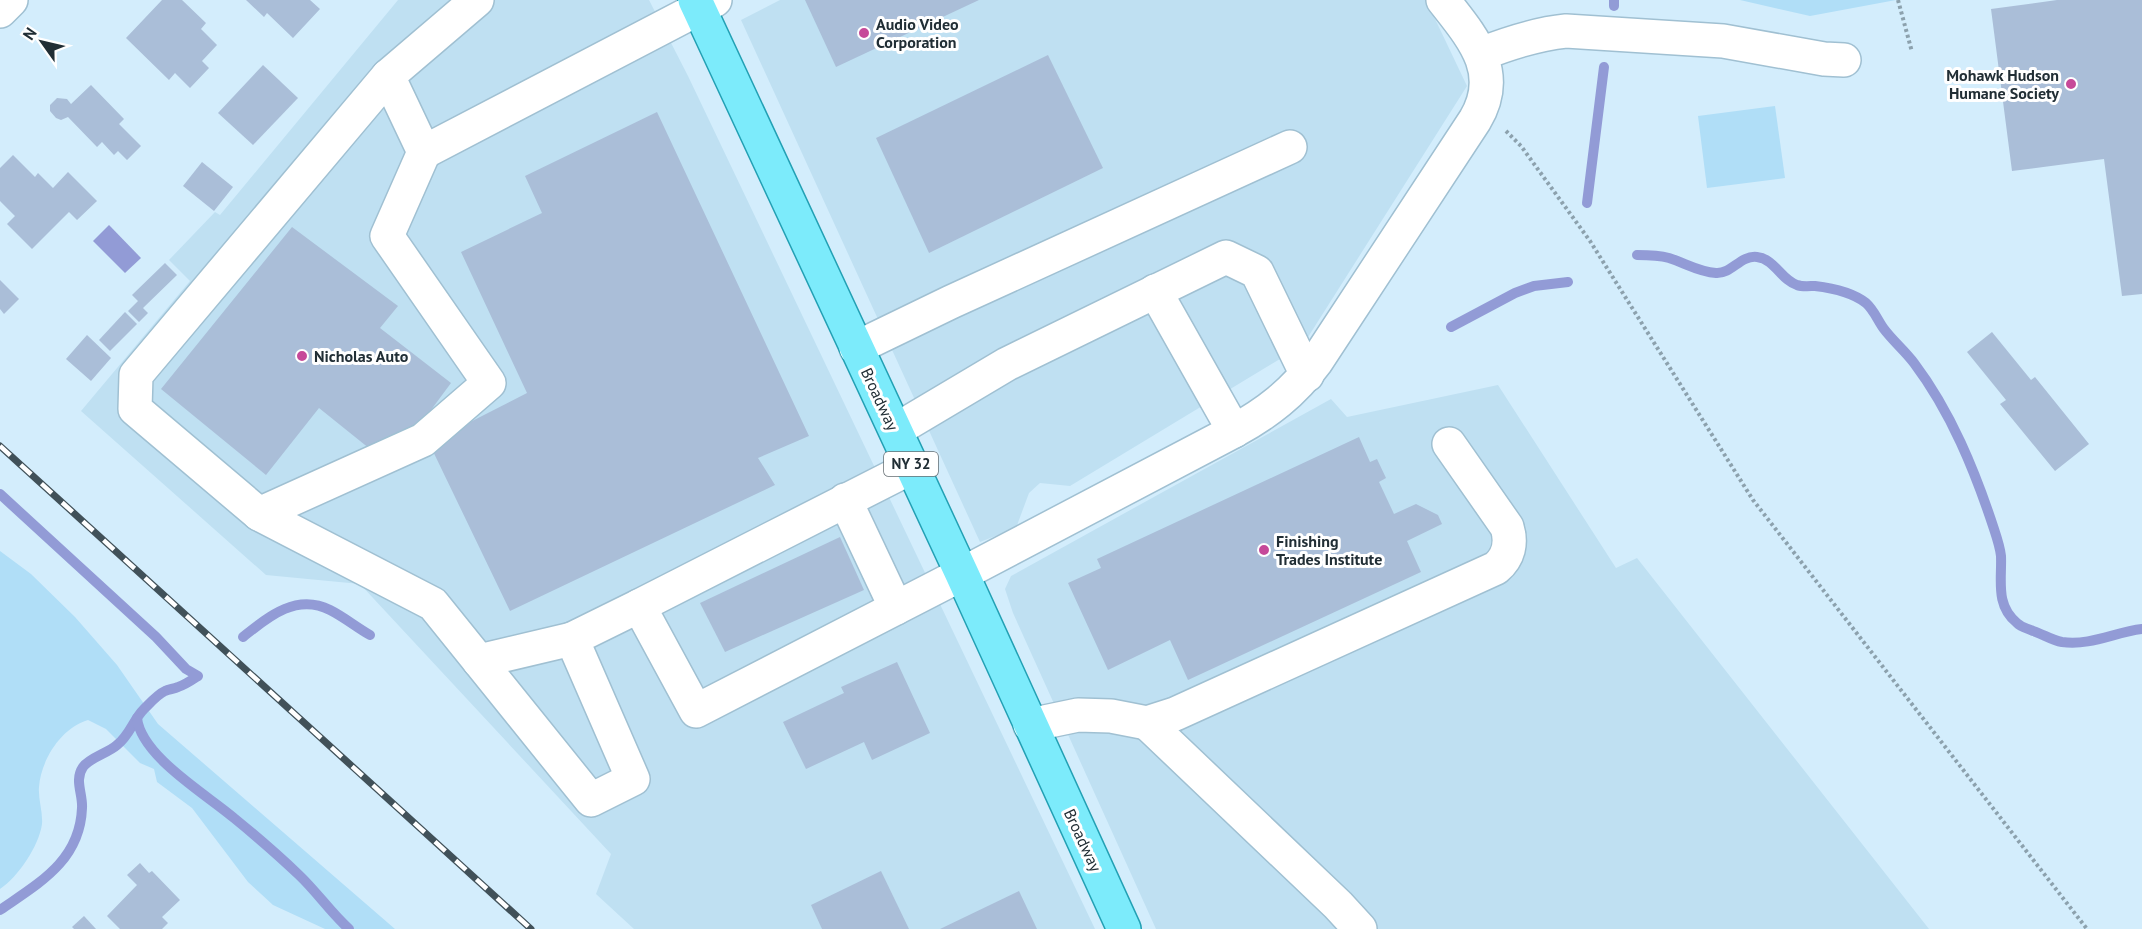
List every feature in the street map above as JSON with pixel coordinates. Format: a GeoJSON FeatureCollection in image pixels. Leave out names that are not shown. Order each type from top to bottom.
{"type":"FeatureCollection","features":[{"type":"Feature","properties":{"kind":"main road","name":"Broadway"},"geometry":{"type":"LineString","coordinates":[[703,3],[856,348],[896,430],[1124,929]]}},
{"type":"Feature","properties":{"kind":"street"},"geometry":{"type":"LineString","coordinates":[[0,11],[11,0]]}},
{"type":"Feature","properties":{"kind":"street"},"geometry":{"type":"LineString","coordinates":[[477,0],[388,76],[136,375],[135,409],[259,514],[433,604],[591,800],[633,779],[572,639]]}},
{"type":"Feature","properties":{"kind":"street"},"geometry":{"type":"LineString","coordinates":[[639,606],[696,711],[1234,431],[1275,406],[1307,375],[1480,112],[1487,89],[1487,73],[1481,54],[1443,0]]}},
{"type":"Feature","properties":{"kind":"street"},"geometry":{"type":"LineString","coordinates":[[259,514],[423,440],[489,383],[387,236],[424,152],[703,3]]}},
{"type":"Feature","properties":{"kind":"street"},"geometry":{"type":"LineString","coordinates":[[1481,54],[1512,42],[1566,31],[1723,41],[1824,59],[1844,60]]}},
{"type":"Feature","properties":{"kind":"street"},"geometry":{"type":"LineString","coordinates":[[388,76],[424,152]]}},
{"type":"Feature","properties":{"kind":"street"},"geometry":{"type":"LineString","coordinates":[[856,348],[951,302],[1290,147]]}},
{"type":"Feature","properties":{"kind":"street"},"geometry":{"type":"LineString","coordinates":[[896,430],[1008,364],[1226,256],[1257,272],[1307,375]]}},
{"type":"Feature","properties":{"kind":"street"},"geometry":{"type":"LineString","coordinates":[[1155,291],[1234,431]]}},
{"type":"Feature","properties":{"kind":"street"},"geometry":{"type":"LineString","coordinates":[[1030,725],[1078,715],[1111,716],[1147,723],[1175,714],[1489,572],[1502,563],[1509,550],[1507,527],[1449,444]]}},
{"type":"Feature","properties":{"kind":"street"},"geometry":{"type":"LineString","coordinates":[[479,661],[572,639],[912,467]]}},
{"type":"Feature","properties":{"kind":"street"},"geometry":{"type":"LineString","coordinates":[[845,500],[896,608]]}},
{"type":"Feature","properties":{"kind":"street"},"geometry":{"type":"LineString","coordinates":[[1147,723],[1338,905],[1360,929]]}},
{"type":"Feature","properties":{"kind":"path"},"geometry":{"type":"LineString","coordinates":[[1898,0],[1912,52]]}},
{"type":"Feature","properties":{"kind":"path"},"geometry":{"type":"LineString","coordinates":[[1480,112],[1500,125],[1521,146],[1590,241],[1753,500],[2087,929]]}},
{"type":"Feature","properties":{"kind":"shaded area"},"geometry":{"type":"Polygon","coordinates":[[[398,0],[649,0],[688,76],[1095,929],[634,929],[596,894],[611,854],[360,584],[266,575],[81,411],[190,281],[169,260],[215,212],[220,215],[398,0]]]}},
{"type":"Feature","properties":{"kind":"shaded area"},"geometry":{"type":"Polygon","coordinates":[[[780,0],[1426,0],[1467,86],[1303,345],[1070,486],[1040,483],[1029,493],[1016,528],[980,542],[741,20],[780,0]]]}},
{"type":"Feature","properties":{"kind":"shaded area"},"geometry":{"type":"Polygon","coordinates":[[[1740,0],[1896,0],[1810,16],[1740,0]]]}},
{"type":"Feature","properties":{"kind":"shaded area"},"geometry":{"type":"Polygon","coordinates":[[[1775,106],[1785,178],[1707,188],[1698,116],[1775,106]]]}},
{"type":"Feature","properties":{"kind":"shaded area"},"geometry":{"type":"Polygon","coordinates":[[[1498,385],[1616,568],[1637,558],[1929,929],[1156,929],[1013,613],[1005,589],[1011,576],[1331,399],[1347,417],[1498,385]]]}},
{"type":"Feature","properties":{"kind":"shaded area"},"geometry":{"type":"Polygon","coordinates":[[[0,551],[31,574],[75,617],[117,665],[158,724],[395,929],[325,929],[273,905],[248,882],[192,808],[157,782],[154,769],[140,763],[106,729],[88,720],[69,730],[48,756],[39,787],[42,824],[37,842],[14,877],[0,889],[0,551]]]}},
{"type":"Feature","properties":{"kind":"water"},"geometry":{"type":"Polygon","coordinates":[[[109,225],[141,258],[125,273],[93,241],[109,225]]]}},
{"type":"Feature","properties":{"kind":"building"},"geometry":{"type":"Polygon","coordinates":[[[162,0],[182,0],[206,23],[201,29],[217,45],[202,61],[209,68],[190,88],[175,73],[169,80],[126,38],[162,0]]]}},
{"type":"Feature","properties":{"kind":"building"},"geometry":{"type":"Polygon","coordinates":[[[246,0],[310,0],[320,9],[293,38],[267,13],[264,17],[246,0]]]}},
{"type":"Feature","properties":{"kind":"building","name":"Audio Video Corporation"},"geometry":{"type":"Polygon","coordinates":[[[805,0],[979,0],[836,67],[805,0]]]}},
{"type":"Feature","properties":{"kind":"building","name":"Mohawk Hudson Humane Society"},"geometry":{"type":"Polygon","coordinates":[[[2057,0],[2142,0],[2142,294],[2122,296],[2104,159],[2012,171],[1991,9],[2057,0]]]}},
{"type":"Feature","properties":{"kind":"building"},"geometry":{"type":"Polygon","coordinates":[[[1048,55],[1103,168],[929,253],[876,138],[1048,55]]]}},
{"type":"Feature","properties":{"kind":"building"},"geometry":{"type":"Polygon","coordinates":[[[263,65],[298,98],[253,145],[218,113],[263,65]]]}},
{"type":"Feature","properties":{"kind":"building"},"geometry":{"type":"Polygon","coordinates":[[[91,85],[124,119],[119,124],[141,146],[127,160],[118,151],[114,155],[102,142],[97,147],[68,117],[61,120],[50,111],[50,105],[57,98],[67,99],[71,104],[91,85]]]}},
{"type":"Feature","properties":{"kind":"building"},"geometry":{"type":"Polygon","coordinates":[[[657,112],[809,436],[758,458],[775,485],[510,611],[429,443],[527,393],[461,252],[542,213],[525,176],[657,112]]]}},
{"type":"Feature","properties":{"kind":"building"},"geometry":{"type":"Polygon","coordinates":[[[13,155],[35,177],[38,173],[53,188],[68,172],[97,201],[77,220],[69,212],[32,249],[7,224],[15,216],[0,201],[0,168],[13,155]]]}},
{"type":"Feature","properties":{"kind":"building"},"geometry":{"type":"Polygon","coordinates":[[[202,162],[233,187],[214,211],[183,186],[202,162]]]}},
{"type":"Feature","properties":{"kind":"building","name":"Nicholas Auto"},"geometry":{"type":"Polygon","coordinates":[[[292,227],[398,306],[380,328],[451,383],[411,437],[375,453],[319,408],[266,475],[161,389],[292,227]]]}},
{"type":"Feature","properties":{"kind":"building"},"geometry":{"type":"Polygon","coordinates":[[[165,263],[177,275],[143,308],[148,313],[139,322],[128,311],[138,301],[132,295],[165,263]]]}},
{"type":"Feature","properties":{"kind":"building"},"geometry":{"type":"Polygon","coordinates":[[[0,280],[19,299],[4,314],[0,309],[0,280]]]}},
{"type":"Feature","properties":{"kind":"building"},"geometry":{"type":"Polygon","coordinates":[[[125,312],[137,324],[110,351],[99,340],[125,312]]]}},
{"type":"Feature","properties":{"kind":"building"},"geometry":{"type":"Polygon","coordinates":[[[1992,332],[2031,380],[2035,377],[2089,444],[2055,471],[2000,404],[2006,400],[1967,352],[1992,332]]]}},
{"type":"Feature","properties":{"kind":"building"},"geometry":{"type":"Polygon","coordinates":[[[87,335],[111,358],[91,381],[66,359],[87,335]]]}},
{"type":"Feature","properties":{"kind":"building","name":"Finishing Trades Institute"},"geometry":{"type":"Polygon","coordinates":[[[1359,437],[1370,462],[1377,459],[1386,478],[1379,482],[1394,514],[1416,504],[1438,515],[1442,524],[1407,541],[1421,572],[1188,680],[1170,640],[1108,670],[1068,583],[1101,568],[1097,559],[1359,437]]]}},
{"type":"Feature","properties":{"kind":"building"},"geometry":{"type":"Polygon","coordinates":[[[840,537],[864,590],[725,652],[700,603],[840,537]]]}},
{"type":"Feature","properties":{"kind":"building"},"geometry":{"type":"Polygon","coordinates":[[[897,662],[930,733],[872,760],[864,742],[806,769],[783,722],[844,693],[841,687],[897,662]]]}},
{"type":"Feature","properties":{"kind":"building"},"geometry":{"type":"Polygon","coordinates":[[[140,863],[149,873],[152,871],[180,900],[162,917],[168,923],[162,929],[120,929],[107,916],[137,885],[127,875],[140,863]]]}},
{"type":"Feature","properties":{"kind":"building"},"geometry":{"type":"Polygon","coordinates":[[[881,871],[909,929],[822,929],[811,905],[881,871]]]}},
{"type":"Feature","properties":{"kind":"building"},"geometry":{"type":"Polygon","coordinates":[[[1019,891],[1037,929],[940,929],[1019,891]]]}},
{"type":"Feature","properties":{"kind":"building"},"geometry":{"type":"Polygon","coordinates":[[[84,916],[96,929],[74,929],[72,927],[84,916]]]}},
{"type":"Feature","properties":{"kind":"waterway"},"geometry":{"type":"LineString","coordinates":[[1614,0],[1614,6]]}},
{"type":"Feature","properties":{"kind":"waterway"},"geometry":{"type":"LineString","coordinates":[[1587,203],[1604,67]]}},
{"type":"Feature","properties":{"kind":"waterway"},"geometry":{"type":"LineString","coordinates":[[1637,255],[1665,257],[1716,273],[1722,273],[1746,259],[1757,257],[1769,262],[1797,285],[1835,289],[1855,296],[1866,303],[1927,382],[1961,443],[1979,485],[1998,542],[2001,556],[2001,592],[2005,608],[2010,616],[2019,625],[2062,642],[2083,642],[2142,629]]}},
{"type":"Feature","properties":{"kind":"waterway"},"geometry":{"type":"LineString","coordinates":[[1451,327],[1515,293],[1534,286],[1568,282]]}},
{"type":"Feature","properties":{"kind":"waterway"},"geometry":{"type":"LineString","coordinates":[[0,494],[156,637],[186,669],[198,676],[183,685],[167,690],[151,701],[121,741],[83,767],[79,777],[82,803],[80,826],[74,842],[55,869],[0,910]]}},
{"type":"Feature","properties":{"kind":"waterway"},"geometry":{"type":"LineString","coordinates":[[243,637],[273,615],[294,606],[306,604],[318,605],[330,610],[370,635]]}},
{"type":"Feature","properties":{"kind":"waterway"},"geometry":{"type":"LineString","coordinates":[[137,718],[141,732],[162,760],[283,860],[349,929]]}},
{"type":"Feature","properties":{"kind":"railway"},"geometry":{"type":"LineString","coordinates":[[0,446],[531,929]]}},
{"type":"Feature","properties":{"kind":"place","name":"Audio Video Corporation"},"geometry":{"type":"Point","coordinates":[864,33]}},
{"type":"Feature","properties":{"kind":"place","name":"Mohawk Hudson Humane Society"},"geometry":{"type":"Point","coordinates":[2071,84]}},
{"type":"Feature","properties":{"kind":"place","name":"Nicholas Auto"},"geometry":{"type":"Point","coordinates":[302,356]}},
{"type":"Feature","properties":{"kind":"place","name":"Finishing Trades Institute"},"geometry":{"type":"Point","coordinates":[1264,550]}}]}
